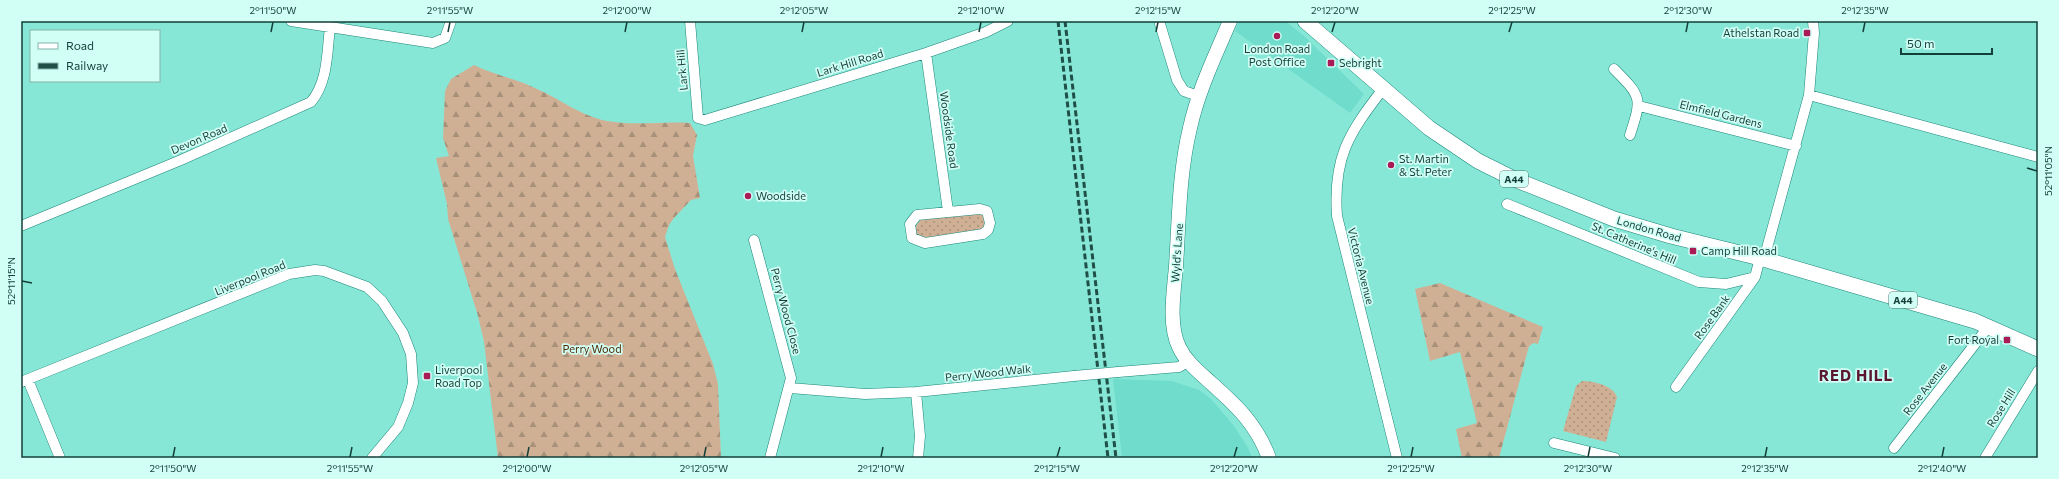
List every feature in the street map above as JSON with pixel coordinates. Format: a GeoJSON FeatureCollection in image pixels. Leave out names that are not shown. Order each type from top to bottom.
{"type":"FeatureCollection","features":[{"type":"Feature","properties":{"kind":"main road","name":"Wyld's Lane"},"geometry":{"type":"LineString","coordinates":[[1230,21],[1198,96],[1183,162],[1173,305],[1174,330],[1178,347],[1187,362],[1241,410],[1262,439],[1269,458]]}},
{"type":"Feature","properties":{"kind":"main road","name":"London Road"},"geometry":{"type":"LineString","coordinates":[[1305,21],[1413,116],[1449,143],[1478,161],[1514,179],[1614,219],[1671,236],[1762,258],[1989,326],[2038,349]]}},
{"type":"Feature","properties":{"kind":"street"},"geometry":{"type":"LineString","coordinates":[[291,21],[427,43],[438,42],[445,38],[451,21]]}},
{"type":"Feature","properties":{"kind":"street","name":"Lark Hill"},"geometry":{"type":"LineString","coordinates":[[690,21],[698,118]]}},
{"type":"Feature","properties":{"kind":"street","name":"Lark Hill Road"},"geometry":{"type":"LineString","coordinates":[[698,118],[705,120],[926,53],[986,32],[1008,21]]}},
{"type":"Feature","properties":{"kind":"street"},"geometry":{"type":"LineString","coordinates":[[1762,258],[1796,146],[1809,95],[1814,33],[1813,21]]}},
{"type":"Feature","properties":{"kind":"street"},"geometry":{"type":"LineString","coordinates":[[1160,24],[1177,80],[1184,90],[1198,96]]}},
{"type":"Feature","properties":{"kind":"street","name":"Devon Road"},"geometry":{"type":"LineString","coordinates":[[21,226],[181,160],[311,102],[319,94],[323,83],[330,27]]}},
{"type":"Feature","properties":{"kind":"street","name":"Woodside Road"},"geometry":{"type":"LineString","coordinates":[[926,53],[948,211]]}},
{"type":"Feature","properties":{"kind":"street"},"geometry":{"type":"LineString","coordinates":[[1614,69],[1631,86],[1637,96],[1639,106],[1630,135]]}},
{"type":"Feature","properties":{"kind":"street","name":"Victoria Avenue"},"geometry":{"type":"LineString","coordinates":[[1383,89],[1352,131],[1343,151],[1338,170],[1335,194],[1336,216],[1397,458]]}},
{"type":"Feature","properties":{"kind":"street"},"geometry":{"type":"LineString","coordinates":[[1809,95],[2038,157]]}},
{"type":"Feature","properties":{"kind":"street","name":"Elmfield Gardens"},"geometry":{"type":"LineString","coordinates":[[1639,106],[1796,146]]}},
{"type":"Feature","properties":{"kind":"street","name":"St. Catherine's Hill"},"geometry":{"type":"LineString","coordinates":[[1507,204],[1699,282],[1726,284],[1755,277]]}},
{"type":"Feature","properties":{"kind":"street"},"geometry":{"type":"LineString","coordinates":[[980,209],[987,211],[990,223],[988,230],[983,234],[925,243],[912,238],[910,224],[917,215],[948,211],[980,209]]}},
{"type":"Feature","properties":{"kind":"street","name":"Perry Wood Close"},"geometry":{"type":"LineString","coordinates":[[754,240],[791,378],[790,388]]}},
{"type":"Feature","properties":{"kind":"street","name":"Rose Bank"},"geometry":{"type":"LineString","coordinates":[[1676,387],[1755,277],[1762,258]]}},
{"type":"Feature","properties":{"kind":"street","name":"Liverpool Road"},"geometry":{"type":"LineString","coordinates":[[60,458],[24,381],[289,274],[315,270],[324,271],[367,287],[382,301],[403,333],[411,354],[413,383],[408,404],[398,427],[372,458]]}},
{"type":"Feature","properties":{"kind":"street","name":"Rose Avenue"},"geometry":{"type":"LineString","coordinates":[[1894,448],[1989,326]]}},
{"type":"Feature","properties":{"kind":"street","name":"Perry Wood Walk"},"geometry":{"type":"LineString","coordinates":[[790,388],[865,394],[916,392],[1179,367],[1187,362]]}},
{"type":"Feature","properties":{"kind":"street","name":"Rose Hill"},"geometry":{"type":"LineString","coordinates":[[1985,458],[2038,371]]}},
{"type":"Feature","properties":{"kind":"street"},"geometry":{"type":"LineString","coordinates":[[770,458],[790,388]]}},
{"type":"Feature","properties":{"kind":"street"},"geometry":{"type":"LineString","coordinates":[[916,392],[920,436],[918,458]]}},
{"type":"Feature","properties":{"kind":"street"},"geometry":{"type":"LineString","coordinates":[[1554,443],[1614,458]]}},
{"type":"Feature","properties":{"kind":"shaded area"},"geometry":{"type":"Polygon","coordinates":[[[1239,21],[1285,21],[1303,35],[1364,94],[1350,113],[1235,31],[1239,21]]]}},
{"type":"Feature","properties":{"kind":"shaded area"},"geometry":{"type":"Polygon","coordinates":[[[1113,379],[1172,381],[1199,390],[1211,399],[1234,426],[1248,448],[1252,458],[1122,458],[1113,379]]]}},
{"type":"Feature","properties":{"kind":"green space","name":"Perry Wood"},"geometry":{"type":"Polygon","coordinates":[[[474,65],[489,72],[522,82],[597,119],[627,123],[690,123],[697,135],[693,156],[700,198],[691,200],[674,218],[669,225],[665,237],[675,269],[713,364],[718,384],[721,458],[498,458],[484,342],[478,316],[448,219],[447,204],[436,158],[449,156],[443,138],[445,91],[451,79],[474,65]]]}},
{"type":"Feature","properties":{"kind":"green space"},"geometry":{"type":"Polygon","coordinates":[[[980,213],[985,215],[986,228],[982,231],[924,239],[920,238],[915,233],[916,226],[922,218],[980,213]]]}},
{"type":"Feature","properties":{"kind":"green space"},"geometry":{"type":"Polygon","coordinates":[[[1440,283],[1543,327],[1538,344],[1534,343],[1529,346],[1499,458],[1462,458],[1456,429],[1477,423],[1460,352],[1430,361],[1415,289],[1440,283]]]}},
{"type":"Feature","properties":{"kind":"green space"},"geometry":{"type":"Polygon","coordinates":[[[1582,381],[1602,384],[1611,389],[1617,397],[1606,442],[1563,431],[1576,386],[1582,381]]]}},
{"type":"Feature","properties":{"kind":"railway"},"geometry":{"type":"LineString","coordinates":[[1058,21],[1108,458]]}},
{"type":"Feature","properties":{"kind":"railway"},"geometry":{"type":"LineString","coordinates":[[1065,21],[1116,458]]}},
{"type":"Feature","properties":{"kind":"place","name":"Athelstan Road"},"geometry":{"type":"Point","coordinates":[1807,33]}},
{"type":"Feature","properties":{"kind":"place","name":"London Road Post Office"},"geometry":{"type":"Point","coordinates":[1277,36]}},
{"type":"Feature","properties":{"kind":"place","name":"Sebright"},"geometry":{"type":"Point","coordinates":[1331,63]}},
{"type":"Feature","properties":{"kind":"place","name":"St. Martin & St. Peter"},"geometry":{"type":"Point","coordinates":[1391,165]}},
{"type":"Feature","properties":{"kind":"place","name":"Woodside"},"geometry":{"type":"Point","coordinates":[748,196]}},
{"type":"Feature","properties":{"kind":"place","name":"Camp Hill Road"},"geometry":{"type":"Point","coordinates":[1693,251]}},
{"type":"Feature","properties":{"kind":"place","name":"Fort Royal"},"geometry":{"type":"Point","coordinates":[2007,340]}},
{"type":"Feature","properties":{"kind":"place","name":"Liverpool Road Top"},"geometry":{"type":"Point","coordinates":[427,376]}},
{"type":"Feature","properties":{"kind":"district","name":"RED HILL"},"geometry":{"type":"Point","coordinates":[1856,376]}}]}
